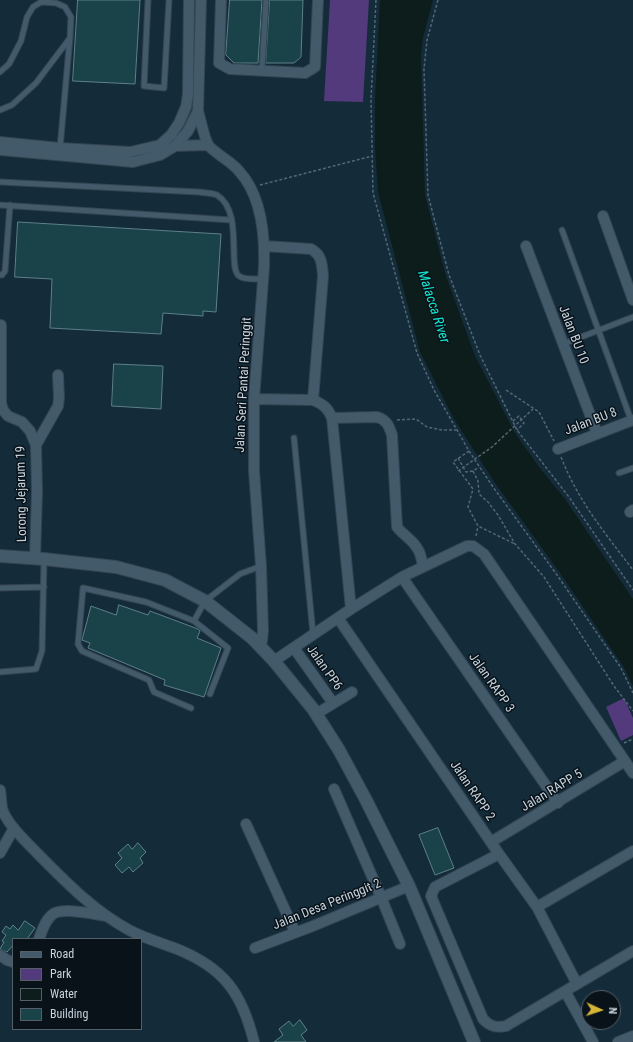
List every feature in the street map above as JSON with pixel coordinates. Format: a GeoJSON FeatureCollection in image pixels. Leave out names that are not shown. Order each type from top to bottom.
{"type":"FeatureCollection","features":[{"type":"Feature","properties":{"kind":"street"},"geometry":{"type":"LineString","coordinates":[[0,142],[60,148],[130,152],[160,144],[171,135],[186,108],[188,94],[189,0]]}},
{"type":"Feature","properties":{"kind":"street"},"geometry":{"type":"LineString","coordinates":[[175,146],[208,145],[198,111],[201,0]]}},
{"type":"Feature","properties":{"kind":"street"},"geometry":{"type":"LineString","coordinates":[[221,0],[218,63],[230,69],[305,73],[315,67],[318,0]]}},
{"type":"Feature","properties":{"kind":"street"},"geometry":{"type":"LineString","coordinates":[[0,150],[133,162],[160,155],[175,146],[188,131],[198,111]]}},
{"type":"Feature","properties":{"kind":"street","name":"Jalan Seri Pantai Peringgit"},"geometry":{"type":"LineString","coordinates":[[208,145],[240,171],[250,188],[263,228],[263,279],[254,400],[254,472],[261,566],[263,636],[258,645]]}},
{"type":"Feature","properties":{"kind":"street"},"geometry":{"type":"LineString","coordinates":[[603,216],[633,300]]}},
{"type":"Feature","properties":{"kind":"street"},"geometry":{"type":"LineString","coordinates":[[264,246],[311,249],[321,258],[323,276],[313,400]]}},
{"type":"Feature","properties":{"kind":"street","name":"Jalan BU 10"},"geometry":{"type":"LineString","coordinates":[[526,246],[597,433]]}},
{"type":"Feature","properties":{"kind":"street","name":"Lorong Jejarum 19"},"geometry":{"type":"LineString","coordinates":[[1,325],[1,403],[3,410],[8,416],[22,422],[30,431],[36,445],[39,559]]}},
{"type":"Feature","properties":{"kind":"street"},"geometry":{"type":"LineString","coordinates":[[36,445],[58,406],[58,375]]}},
{"type":"Feature","properties":{"kind":"street"},"geometry":{"type":"LineString","coordinates":[[254,400],[313,400],[322,404],[328,409],[332,418],[351,609]]}},
{"type":"Feature","properties":{"kind":"street"},"geometry":{"type":"LineString","coordinates":[[332,418],[377,417],[383,418],[387,422],[392,435],[397,527],[402,534],[418,549],[423,567]]}},
{"type":"Feature","properties":{"kind":"street","name":"Jalan BU 8"},"geometry":{"type":"LineString","coordinates":[[558,449],[632,420]]}},
{"type":"Feature","properties":{"kind":"street"},"geometry":{"type":"LineString","coordinates":[[274,661],[351,609],[402,577],[467,546],[474,546],[484,554],[633,773]]}},
{"type":"Feature","properties":{"kind":"street"},"geometry":{"type":"LineString","coordinates":[[0,556],[116,567],[165,580],[205,601],[252,638],[274,661],[316,714],[353,775],[409,886],[474,1042]]}},
{"type":"Feature","properties":{"kind":"street","name":"Jalan RAPP 3"},"geometry":{"type":"LineString","coordinates":[[402,577],[558,803]]}},
{"type":"Feature","properties":{"kind":"street","name":"Jalan RAPP 2"},"geometry":{"type":"LineString","coordinates":[[338,618],[499,854],[537,907],[578,984]]}},
{"type":"Feature","properties":{"kind":"street","name":"Jalan PP6"},"geometry":{"type":"LineString","coordinates":[[294,648],[333,704]]}},
{"type":"Feature","properties":{"kind":"street"},"geometry":{"type":"LineString","coordinates":[[316,714],[352,692]]}},
{"type":"Feature","properties":{"kind":"street","name":"Jalan RAPP 5"},"geometry":{"type":"LineString","coordinates":[[491,842],[558,803],[625,761]]}},
{"type":"Feature","properties":{"kind":"street"},"geometry":{"type":"LineString","coordinates":[[334,789],[400,944]]}},
{"type":"Feature","properties":{"kind":"street"},"geometry":{"type":"LineString","coordinates":[[0,790],[2,809],[14,828],[78,894],[106,916],[130,931],[197,958],[214,969],[229,984],[240,1002],[250,1024],[254,1042]]}},
{"type":"Feature","properties":{"kind":"street"},"geometry":{"type":"LineString","coordinates":[[246,824],[295,932]]}},
{"type":"Feature","properties":{"kind":"street"},"geometry":{"type":"LineString","coordinates":[[0,853],[3,840],[14,828]]}},
{"type":"Feature","properties":{"kind":"street"},"geometry":{"type":"LineString","coordinates":[[537,907],[633,851]]}},
{"type":"Feature","properties":{"kind":"street"},"geometry":{"type":"LineString","coordinates":[[499,854],[435,887],[431,896],[483,1019],[487,1024],[493,1026],[506,1026],[633,951]]}},
{"type":"Feature","properties":{"kind":"street","name":"Jalan Desa Peringgit 2"},"geometry":{"type":"LineString","coordinates":[[256,948],[409,886]]}},
{"type":"Feature","properties":{"kind":"street"},"geometry":{"type":"LineString","coordinates":[[39,938],[47,920],[53,914],[62,911],[106,916]]}},
{"type":"Feature","properties":{"kind":"street"},"geometry":{"type":"LineString","coordinates":[[0,955],[12,962]]}},
{"type":"Feature","properties":{"kind":"street"},"geometry":{"type":"LineString","coordinates":[[565,991],[593,1042]]}},
{"type":"Feature","properties":{"kind":"street"},"geometry":{"type":"LineString","coordinates":[[618,1042],[633,1036]]}},
{"type":"Feature","properties":{"kind":"lane"},"geometry":{"type":"LineString","coordinates":[[148,0],[144,86],[164,88],[169,0]]}},
{"type":"Feature","properties":{"kind":"lane"},"geometry":{"type":"LineString","coordinates":[[262,70],[266,0]]}},
{"type":"Feature","properties":{"kind":"lane"},"geometry":{"type":"LineString","coordinates":[[0,72],[9,64],[21,41],[27,17],[33,7],[41,2],[56,3],[65,7],[71,17],[60,148]]}},
{"type":"Feature","properties":{"kind":"lane"},"geometry":{"type":"LineString","coordinates":[[0,110],[12,105],[36,83],[70,37]]}},
{"type":"Feature","properties":{"kind":"lane"},"geometry":{"type":"LineString","coordinates":[[0,182],[199,192],[216,195],[226,204],[231,220],[234,232],[234,266],[236,273],[240,277],[244,278],[263,279]]}},
{"type":"Feature","properties":{"kind":"lane"},"geometry":{"type":"LineString","coordinates":[[0,204],[231,220]]}},
{"type":"Feature","properties":{"kind":"lane"},"geometry":{"type":"LineString","coordinates":[[0,275],[2,275],[5,271],[10,205]]}},
{"type":"Feature","properties":{"kind":"lane"},"geometry":{"type":"LineString","coordinates":[[562,230],[632,420]]}},
{"type":"Feature","properties":{"kind":"lane"},"geometry":{"type":"LineString","coordinates":[[563,344],[633,317]]}},
{"type":"Feature","properties":{"kind":"lane"},"geometry":{"type":"LineString","coordinates":[[294,438],[313,634]]}},
{"type":"Feature","properties":{"kind":"lane"},"geometry":{"type":"LineString","coordinates":[[619,473],[633,468]]}},
{"type":"Feature","properties":{"kind":"lane"},"geometry":{"type":"LineString","coordinates":[[0,672],[36,669],[42,651],[44,587],[39,559]]}},
{"type":"Feature","properties":{"kind":"lane"},"geometry":{"type":"LineString","coordinates":[[194,621],[205,601],[240,574],[261,566]]}},
{"type":"Feature","properties":{"kind":"lane"},"geometry":{"type":"LineString","coordinates":[[0,588],[44,587]]}},
{"type":"Feature","properties":{"kind":"lane"},"geometry":{"type":"LineString","coordinates":[[191,708],[154,692],[149,680],[82,652],[78,644],[83,588],[146,602],[194,621],[228,648],[210,694]]}},
{"type":"Feature","properties":{"kind":"path"},"geometry":{"type":"LineString","coordinates":[[376,0],[371,99],[373,193],[417,353],[434,390],[479,467],[557,575],[617,662],[633,693]]}},
{"type":"Feature","properties":{"kind":"path"},"geometry":{"type":"LineString","coordinates":[[438,0],[426,40],[424,69],[428,195],[449,275],[480,355],[517,430],[569,497],[633,590]]}},
{"type":"Feature","properties":{"kind":"path"},"geometry":{"type":"LineString","coordinates":[[250,188],[372,156]]}},
{"type":"Feature","properties":{"kind":"path"},"geometry":{"type":"LineString","coordinates":[[506,390],[539,412],[558,449],[569,479],[589,512],[633,570]]}},
{"type":"Feature","properties":{"kind":"path"},"geometry":{"type":"LineString","coordinates":[[458,471],[492,448],[533,409]]}},
{"type":"Feature","properties":{"kind":"path"},"geometry":{"type":"LineString","coordinates":[[512,421],[519,416],[524,423],[517,430]]}},
{"type":"Feature","properties":{"kind":"path"},"geometry":{"type":"LineString","coordinates":[[387,422],[416,419],[427,427],[457,431]]}},
{"type":"Feature","properties":{"kind":"path"},"geometry":{"type":"LineString","coordinates":[[469,451],[452,462],[473,489],[468,507],[478,526],[515,544]]}},
{"type":"Feature","properties":{"kind":"path"},"geometry":{"type":"LineString","coordinates":[[458,458],[466,472],[473,471],[479,467]]}},
{"type":"Feature","properties":{"kind":"path"},"geometry":{"type":"LineString","coordinates":[[473,471],[478,481],[479,494],[488,502],[498,515],[515,544],[544,577],[614,686],[633,711]]}},
{"type":"Feature","properties":{"kind":"green space"},"geometry":{"type":"Polygon","coordinates":[[[330,0],[369,0],[363,102],[324,101],[330,0]]]}},
{"type":"Feature","properties":{"kind":"green space"},"geometry":{"type":"Polygon","coordinates":[[[624,698],[633,718],[633,735],[621,741],[606,707],[624,698]]]}},
{"type":"Feature","properties":{"kind":"water","name":"Malacca River"},"geometry":{"type":"Polygon","coordinates":[[[380,0],[433,0],[423,38],[421,55],[425,195],[446,276],[475,356],[515,433],[539,467],[565,499],[633,599],[633,686],[623,666],[560,573],[495,483],[454,419],[420,352],[378,192],[375,147],[375,99],[380,0]]]}},
{"type":"Feature","properties":{"kind":"building"},"geometry":{"type":"Polygon","coordinates":[[[78,0],[140,0],[135,84],[73,81],[78,0]]]}},
{"type":"Feature","properties":{"kind":"building"},"geometry":{"type":"Polygon","coordinates":[[[230,0],[262,0],[258,63],[234,63],[226,55],[230,0]]]}},
{"type":"Feature","properties":{"kind":"building"},"geometry":{"type":"Polygon","coordinates":[[[270,0],[303,0],[301,57],[294,63],[266,63],[270,0]]]}},
{"type":"Feature","properties":{"kind":"building"},"geometry":{"type":"Polygon","coordinates":[[[18,222],[221,234],[216,312],[203,311],[203,316],[163,313],[161,334],[50,328],[52,279],[15,277],[18,222]]]}},
{"type":"Feature","properties":{"kind":"building"},"geometry":{"type":"Polygon","coordinates":[[[114,364],[163,366],[161,409],[112,406],[114,364]]]}},
{"type":"Feature","properties":{"kind":"building"},"geometry":{"type":"Polygon","coordinates":[[[119,605],[148,615],[150,611],[198,629],[200,631],[197,638],[221,648],[204,697],[164,685],[165,680],[88,648],[90,643],[82,640],[91,606],[116,615],[119,605]]]}},
{"type":"Feature","properties":{"kind":"building"},"geometry":{"type":"Polygon","coordinates":[[[438,828],[454,868],[435,875],[419,835],[438,828]]]}},
{"type":"Feature","properties":{"kind":"building"},"geometry":{"type":"Polygon","coordinates":[[[138,843],[146,852],[140,858],[143,863],[133,872],[129,867],[122,873],[115,865],[122,858],[118,853],[128,844],[132,849],[138,843]]]}},
{"type":"Feature","properties":{"kind":"building"},"geometry":{"type":"Polygon","coordinates":[[[25,921],[35,928],[28,938],[12,938],[12,946],[7,952],[0,949],[4,942],[2,941],[6,935],[2,932],[6,926],[10,929],[13,925],[18,930],[25,921]]]}},
{"type":"Feature","properties":{"kind":"building"},"geometry":{"type":"Polygon","coordinates":[[[300,1020],[307,1030],[301,1035],[306,1042],[274,1042],[283,1035],[279,1029],[289,1021],[293,1026],[300,1020]]]}}]}
